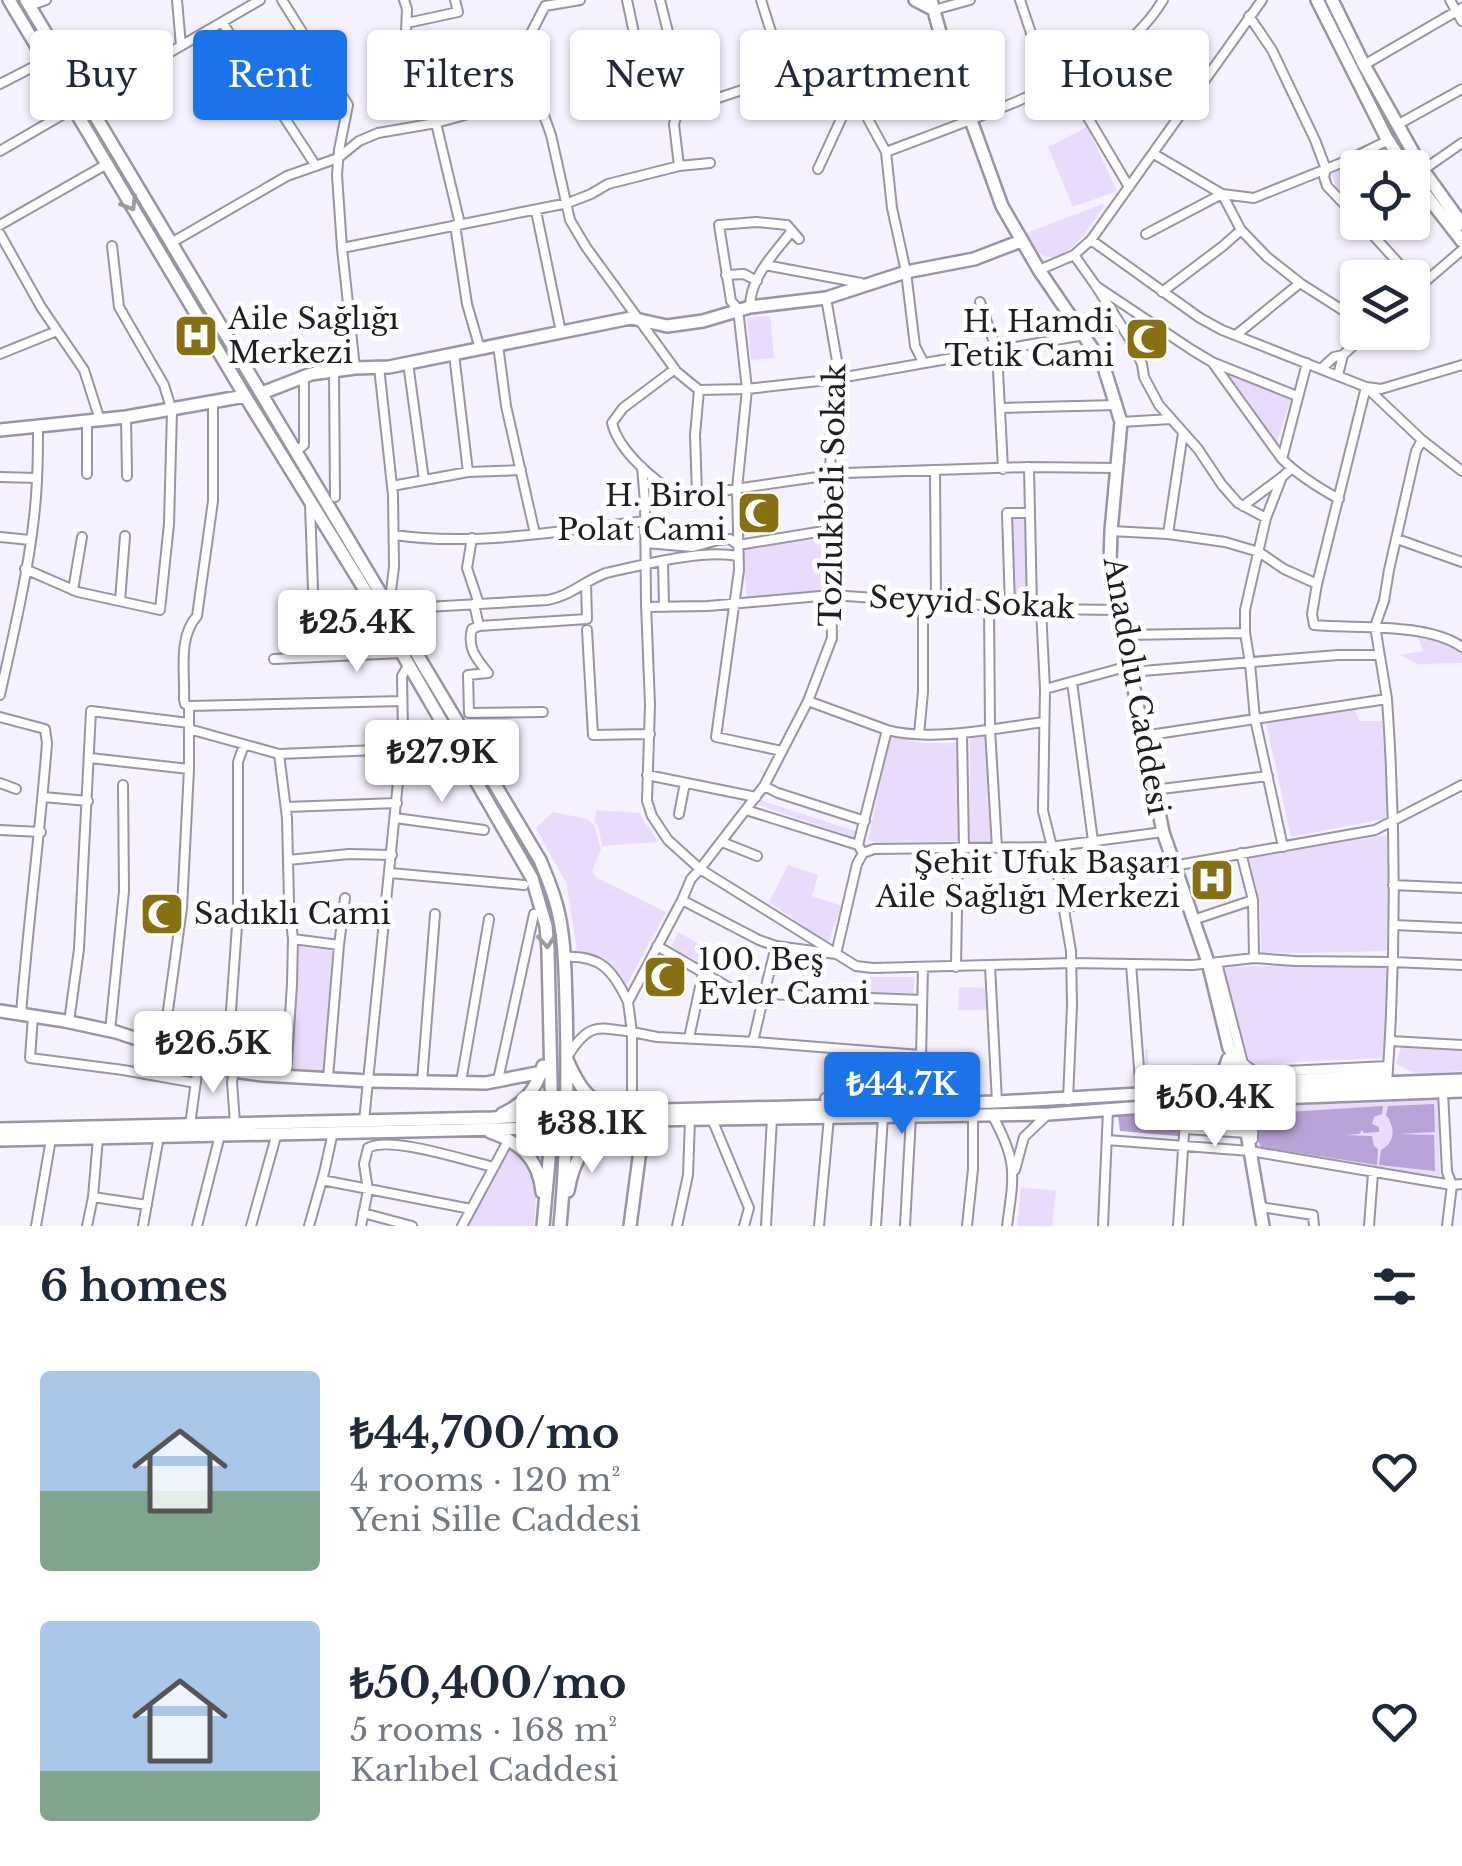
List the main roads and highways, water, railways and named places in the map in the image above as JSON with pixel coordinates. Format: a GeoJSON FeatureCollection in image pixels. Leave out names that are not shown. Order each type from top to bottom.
{"type":"FeatureCollection","features":[{"type":"Feature","properties":{"kind":"main road"},"geometry":{"type":"LineString","coordinates":[[914,0],[932,5]]}},
{"type":"Feature","properties":{"kind":"main road"},"geometry":{"type":"LineString","coordinates":[[1317,0],[1394,150]]}},
{"type":"Feature","properties":{"kind":"main road"},"geometry":{"type":"LineString","coordinates":[[1332,0],[1408,150]]}},
{"type":"Feature","properties":{"kind":"main road"},"geometry":{"type":"LineString","coordinates":[[6,3],[74,108],[244,396],[373,603],[536,890],[546,926],[552,1113],[561,1122]]}},
{"type":"Feature","properties":{"kind":"main road"},"geometry":{"type":"LineString","coordinates":[[28,3],[540,860],[559,913],[564,957],[566,1058],[560,1225]]}},
{"type":"Feature","properties":{"kind":"main road","name":"Anadolu Caddesi"},"geometry":{"type":"LineString","coordinates":[[932,5],[1002,206],[1039,270],[1103,364],[1118,405],[1121,422],[1110,563],[1118,610],[1163,832],[1212,964],[1252,1150],[1263,1226]]}},
{"type":"Feature","properties":{"kind":"main road"},"geometry":{"type":"LineString","coordinates":[[1430,188],[1462,224]]}},
{"type":"Feature","properties":{"kind":"main road"},"geometry":{"type":"LineString","coordinates":[[1430,192],[1462,241]]}},
{"type":"Feature","properties":{"kind":"main road"},"geometry":{"type":"LineString","coordinates":[[262,394],[304,376],[408,363],[631,318],[667,326],[703,321],[744,308],[826,298],[1022,241]]}},
{"type":"Feature","properties":{"kind":"main road"},"geometry":{"type":"LineString","coordinates":[[0,430],[172,411],[244,396]]}},
{"type":"Feature","properties":{"kind":"main road"},"geometry":{"type":"LineString","coordinates":[[0,1012],[110,1030],[231,1069],[286,1076],[486,1082],[542,1072]]}},
{"type":"Feature","properties":{"kind":"main road"},"geometry":{"type":"LineString","coordinates":[[492,1118],[508,1112],[529,1096],[542,1072],[549,1038]]}},
{"type":"Feature","properties":{"kind":"main road"},"geometry":{"type":"LineString","coordinates":[[566,1058],[586,1094],[599,1104],[644,1120],[772,1121],[972,1114],[1072,1096],[1141,1094],[1187,1098],[1218,1079],[1231,1055]]}},
{"type":"Feature","properties":{"kind":"main road"},"geometry":{"type":"LineString","coordinates":[[1231,1055],[1242,1070],[1278,1094]]}},
{"type":"Feature","properties":{"kind":"main road"},"geometry":{"type":"LineString","coordinates":[[1246,1129],[1259,1109],[1278,1094],[1387,1075],[1462,1080]]}},
{"type":"Feature","properties":{"kind":"main road"},"geometry":{"type":"LineString","coordinates":[[0,1140],[481,1130],[626,1114],[914,1102],[1048,1114],[1239,1095],[1462,1091]]}},
{"type":"Feature","properties":{"kind":"main road"},"geometry":{"type":"LineString","coordinates":[[0,1129],[492,1118],[552,1113]]}},
{"type":"Feature","properties":{"kind":"main road"},"geometry":{"type":"LineString","coordinates":[[560,1225],[581,1151],[626,1114]]}},
{"type":"Feature","properties":{"kind":"main road"},"geometry":{"type":"LineString","coordinates":[[630,1226],[644,1120]]}},
{"type":"Feature","properties":{"kind":"main road"},"geometry":{"type":"LineString","coordinates":[[544,1220],[561,1122]]}},
{"type":"Feature","properties":{"kind":"main road"},"geometry":{"type":"LineString","coordinates":[[481,1130],[509,1139],[527,1152],[541,1180],[544,1220]]}},
{"type":"Feature","properties":{"kind":"place","name":"Aile Sağlığı Merkezi"},"geometry":{"type":"Point","coordinates":[196,336]}},
{"type":"Feature","properties":{"kind":"place","name":"H. Hamdi Tetik Cami"},"geometry":{"type":"Point","coordinates":[1147,339]}},
{"type":"Feature","properties":{"kind":"place","name":"H. Birol Polat Cami"},"geometry":{"type":"Point","coordinates":[759,513]}},
{"type":"Feature","properties":{"kind":"place","name":"Şehit Ufuk Başarı Aile Sağlığı Merkezi"},"geometry":{"type":"Point","coordinates":[1212,880]}},
{"type":"Feature","properties":{"kind":"place","name":"Sadıklı Cami"},"geometry":{"type":"Point","coordinates":[162,914]}},
{"type":"Feature","properties":{"kind":"place","name":"100. Beş Evler Cami"},"geometry":{"type":"Point","coordinates":[665,977]}}]}
